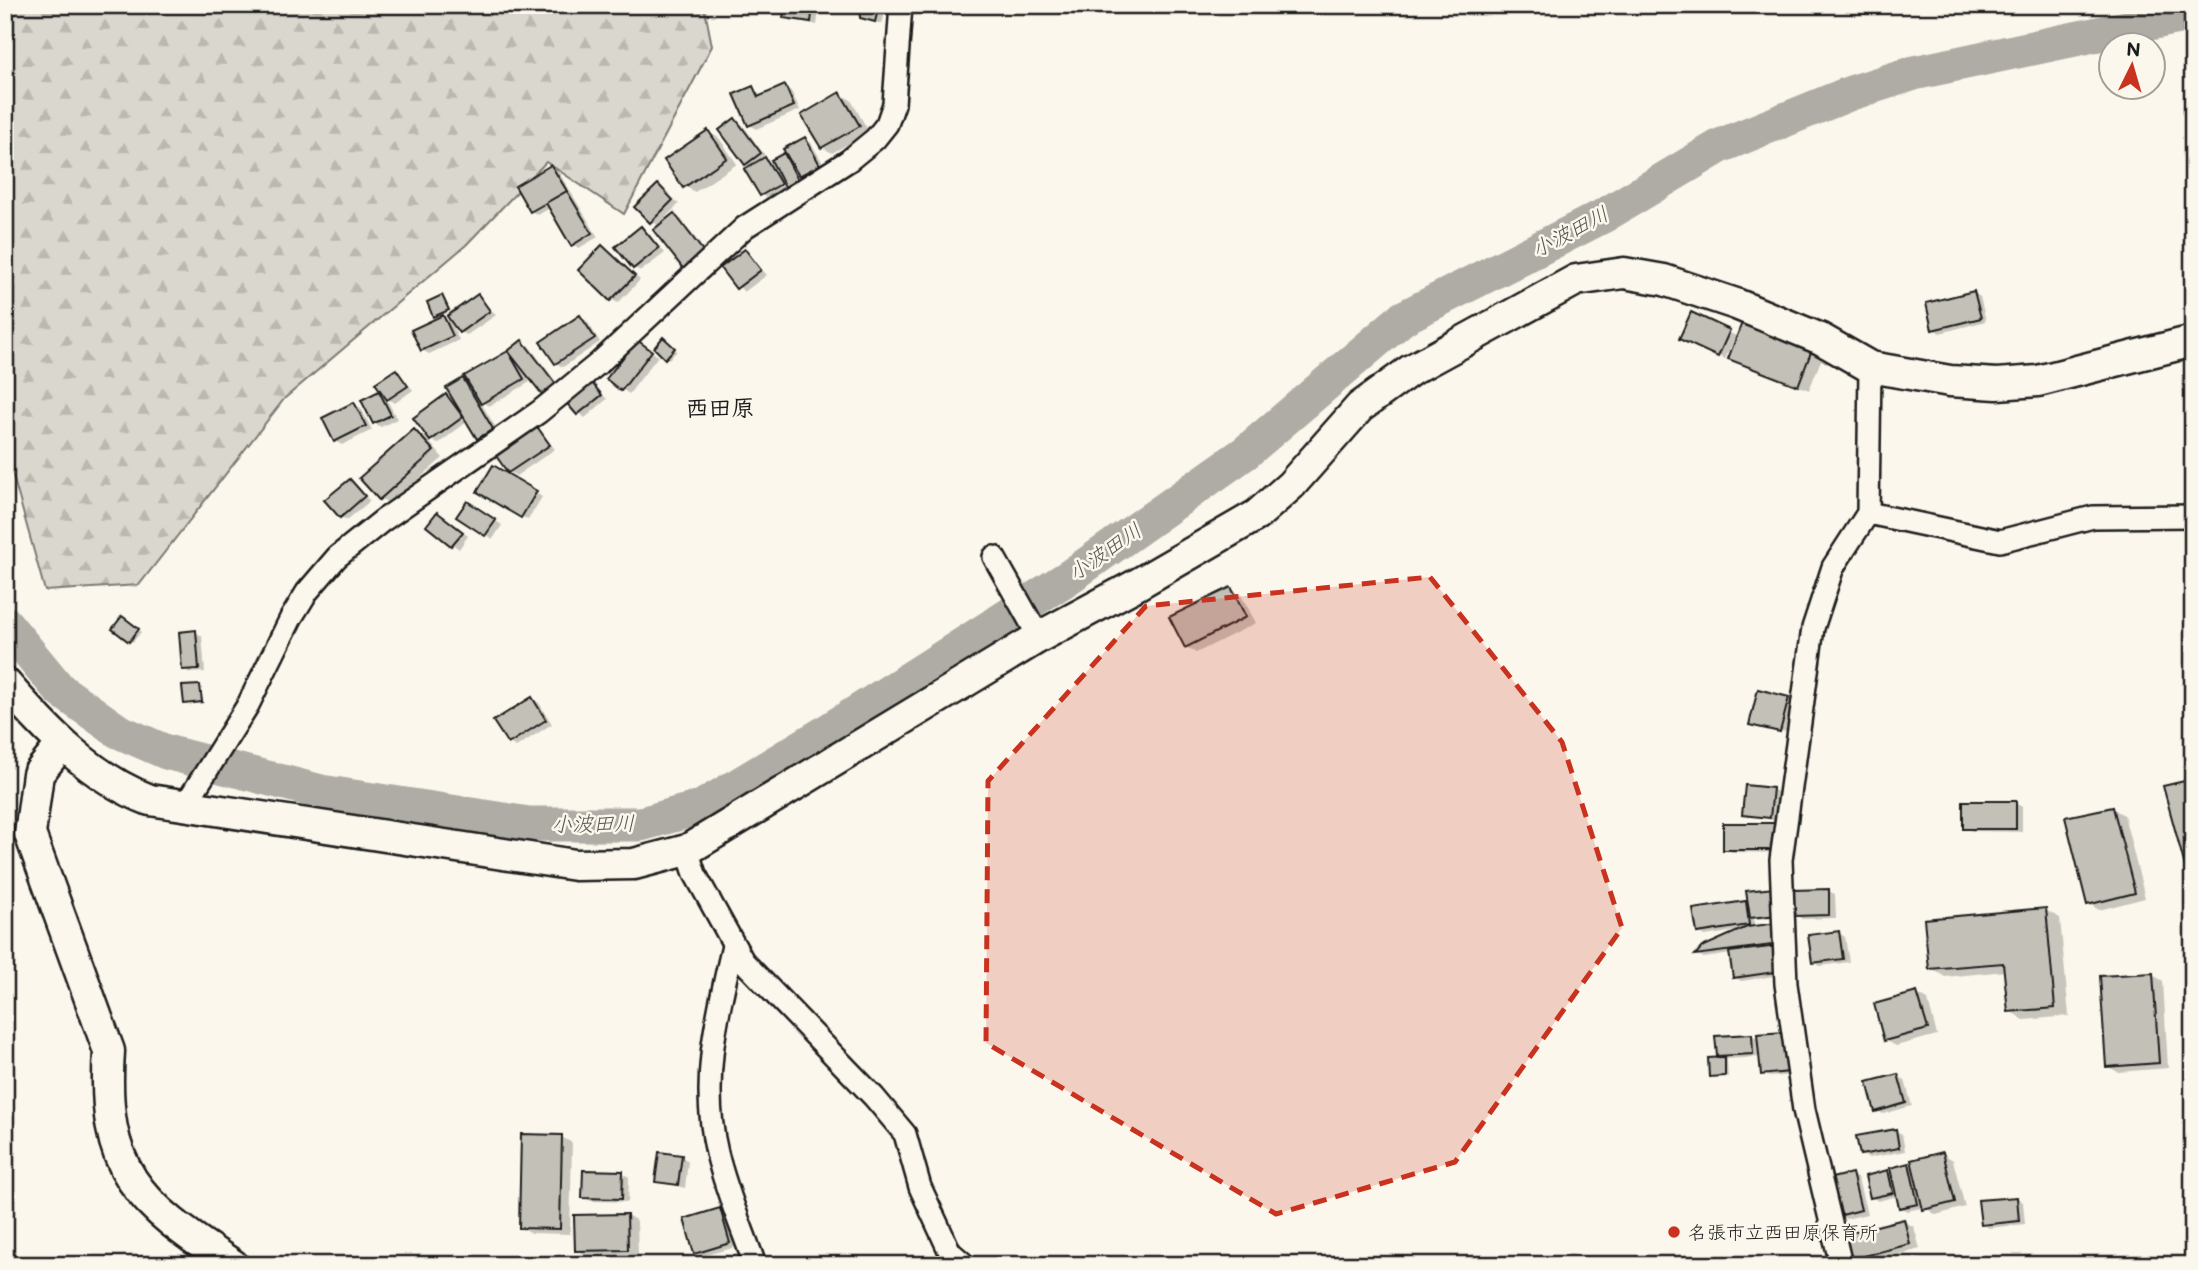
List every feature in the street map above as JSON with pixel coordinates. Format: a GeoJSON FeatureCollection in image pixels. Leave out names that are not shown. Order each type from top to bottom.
{"type":"FeatureCollection","features":[{"type":"Feature","properties":{"kind":"street"},"geometry":{"type":"LineString","coordinates":[[189,801],[265,675],[291,618],[307,592],[337,557],[382,521],[539,412],[598,363],[745,227],[848,161],[875,139],[887,124],[894,104],[901,5]]}},
{"type":"Feature","properties":{"kind":"street"},"geometry":{"type":"LineString","coordinates":[[5,683],[62,744],[129,792],[575,865],[634,864],[687,850],[1036,631],[1136,585],[1257,515],[1291,485],[1360,407],[1411,370],[1576,280],[1624,273],[1664,280],[1736,304],[1821,339],[1870,367],[1950,381],[1997,384],[2038,381],[2193,341]]}},
{"type":"Feature","properties":{"kind":"street"},"geometry":{"type":"LineString","coordinates":[[1841,1265],[1804,1110],[1786,984],[1781,860],[1813,628],[1833,567],[1868,513],[1870,367]]}},
{"type":"Feature","properties":{"kind":"street"},"geometry":{"type":"LineString","coordinates":[[1868,513],[2000,541],[2093,517],[2193,516]]}},
{"type":"Feature","properties":{"kind":"street"},"geometry":{"type":"LineString","coordinates":[[994,557],[1036,631]]}},
{"type":"Feature","properties":{"kind":"street"},"geometry":{"type":"LineString","coordinates":[[62,744],[38,774],[30,834],[110,1051],[107,1088],[115,1145],[136,1189],[174,1226],[233,1265]]}},
{"type":"Feature","properties":{"kind":"street"},"geometry":{"type":"LineString","coordinates":[[687,850],[695,874],[743,961],[874,1097],[905,1134],[920,1187],[930,1209],[950,1252],[965,1265]]}},
{"type":"Feature","properties":{"kind":"street"},"geometry":{"type":"LineString","coordinates":[[733,946],[713,1039],[711,1106],[717,1152],[755,1265]]}},
{"type":"Feature","properties":{"kind":"highlighted area"},"geometry":{"type":"Polygon","coordinates":[[[1430,577],[1562,742],[1622,928],[1455,1162],[1276,1214],[986,1043],[988,781],[1146,606],[1430,577]]]}},
{"type":"Feature","properties":{"kind":"green space"},"geometry":{"type":"Polygon","coordinates":[[[5,5],[704,5],[712,46],[624,214],[546,162],[466,245],[285,398],[139,585],[45,591],[13,476],[5,470],[5,5]]]}},
{"type":"Feature","properties":{"kind":"building"},"geometry":{"type":"Polygon","coordinates":[[[785,5],[813,5],[811,22],[783,18],[785,5]]]}},
{"type":"Feature","properties":{"kind":"building"},"geometry":{"type":"Polygon","coordinates":[[[859,5],[879,5],[875,22],[860,18],[859,5]]]}},
{"type":"Feature","properties":{"kind":"building"},"geometry":{"type":"Polygon","coordinates":[[[785,85],[794,106],[748,126],[734,94],[753,86],[758,97],[785,85]]]}},
{"type":"Feature","properties":{"kind":"building"},"geometry":{"type":"Polygon","coordinates":[[[840,92],[860,126],[821,148],[801,115],[840,92]]]}},
{"type":"Feature","properties":{"kind":"building"},"geometry":{"type":"Polygon","coordinates":[[[735,118],[761,153],[745,165],[719,130],[735,118]]]}},
{"type":"Feature","properties":{"kind":"building"},"geometry":{"type":"Polygon","coordinates":[[[708,130],[727,158],[683,188],[664,160],[708,130]]]}},
{"type":"Feature","properties":{"kind":"building"},"geometry":{"type":"Polygon","coordinates":[[[805,137],[820,165],[799,176],[783,149],[805,137]]]}},
{"type":"Feature","properties":{"kind":"building"},"geometry":{"type":"Polygon","coordinates":[[[784,153],[798,180],[785,187],[771,160],[784,153]]]}},
{"type":"Feature","properties":{"kind":"building"},"geometry":{"type":"Polygon","coordinates":[[[765,157],[781,184],[760,196],[744,169],[765,157]]]}},
{"type":"Feature","properties":{"kind":"building"},"geometry":{"type":"Polygon","coordinates":[[[551,165],[567,191],[530,212],[515,186],[551,165]]]}},
{"type":"Feature","properties":{"kind":"building"},"geometry":{"type":"Polygon","coordinates":[[[658,184],[673,200],[650,223],[634,207],[658,184]]]}},
{"type":"Feature","properties":{"kind":"building"},"geometry":{"type":"Polygon","coordinates":[[[567,191],[592,233],[571,246],[546,203],[567,191]]]}},
{"type":"Feature","properties":{"kind":"building"},"geometry":{"type":"Polygon","coordinates":[[[674,213],[706,255],[685,271],[653,230],[674,213]]]}},
{"type":"Feature","properties":{"kind":"building"},"geometry":{"type":"Polygon","coordinates":[[[641,226],[659,248],[633,269],[615,247],[641,226]]]}},
{"type":"Feature","properties":{"kind":"building"},"geometry":{"type":"Polygon","coordinates":[[[602,245],[635,276],[610,301],[578,270],[602,245]]]}},
{"type":"Feature","properties":{"kind":"building"},"geometry":{"type":"Polygon","coordinates":[[[745,249],[761,270],[736,289],[720,268],[745,249]]]}},
{"type":"Feature","properties":{"kind":"building"},"geometry":{"type":"Polygon","coordinates":[[[1974,291],[1981,318],[1932,330],[1926,303],[1974,291]]]}},
{"type":"Feature","properties":{"kind":"building"},"geometry":{"type":"Polygon","coordinates":[[[478,294],[490,311],[459,333],[447,316],[478,294]]]}},
{"type":"Feature","properties":{"kind":"building"},"geometry":{"type":"Polygon","coordinates":[[[442,295],[449,310],[433,317],[427,302],[442,295]]]}},
{"type":"Feature","properties":{"kind":"building"},"geometry":{"type":"Polygon","coordinates":[[[1691,312],[1730,330],[1718,357],[1679,339],[1691,312]]]}},
{"type":"Feature","properties":{"kind":"building"},"geometry":{"type":"Polygon","coordinates":[[[443,315],[453,336],[421,351],[411,330],[443,315]]]}},
{"type":"Feature","properties":{"kind":"building"},"geometry":{"type":"Polygon","coordinates":[[[580,315],[595,338],[555,364],[540,342],[580,315]]]}},
{"type":"Feature","properties":{"kind":"building"},"geometry":{"type":"Polygon","coordinates":[[[1743,320],[1813,347],[1798,386],[1728,359],[1743,320]]]}},
{"type":"Feature","properties":{"kind":"building"},"geometry":{"type":"Polygon","coordinates":[[[663,337],[675,348],[665,359],[654,348],[663,337]]]}},
{"type":"Feature","properties":{"kind":"building"},"geometry":{"type":"Polygon","coordinates":[[[522,340],[558,387],[545,398],[508,351],[522,340]]]}},
{"type":"Feature","properties":{"kind":"building"},"geometry":{"type":"Polygon","coordinates":[[[637,340],[652,351],[621,391],[606,379],[637,340]]]}},
{"type":"Feature","properties":{"kind":"building"},"geometry":{"type":"Polygon","coordinates":[[[508,351],[524,379],[481,404],[464,376],[508,351]]]}},
{"type":"Feature","properties":{"kind":"building"},"geometry":{"type":"Polygon","coordinates":[[[396,369],[408,386],[387,400],[375,383],[396,369]]]}},
{"type":"Feature","properties":{"kind":"building"},"geometry":{"type":"Polygon","coordinates":[[[463,378],[493,429],[477,439],[446,388],[463,378]]]}},
{"type":"Feature","properties":{"kind":"building"},"geometry":{"type":"Polygon","coordinates":[[[588,378],[602,395],[577,415],[563,399],[588,378]]]}},
{"type":"Feature","properties":{"kind":"building"},"geometry":{"type":"Polygon","coordinates":[[[379,391],[391,415],[373,424],[361,400],[379,391]]]}},
{"type":"Feature","properties":{"kind":"building"},"geometry":{"type":"Polygon","coordinates":[[[446,394],[463,417],[430,441],[413,418],[446,394]]]}},
{"type":"Feature","properties":{"kind":"building"},"geometry":{"type":"Polygon","coordinates":[[[354,402],[366,426],[334,442],[322,418],[354,402]]]}},
{"type":"Feature","properties":{"kind":"building"},"geometry":{"type":"Polygon","coordinates":[[[536,425],[550,445],[508,473],[494,453],[536,425]]]}},
{"type":"Feature","properties":{"kind":"building"},"geometry":{"type":"Polygon","coordinates":[[[414,429],[434,451],[379,500],[359,478],[414,429]]]}},
{"type":"Feature","properties":{"kind":"building"},"geometry":{"type":"Polygon","coordinates":[[[493,465],[537,491],[521,518],[477,492],[493,465]]]}},
{"type":"Feature","properties":{"kind":"building"},"geometry":{"type":"Polygon","coordinates":[[[350,479],[365,496],[340,518],[324,500],[350,479]]]}},
{"type":"Feature","properties":{"kind":"building"},"geometry":{"type":"Polygon","coordinates":[[[467,501],[496,520],[485,536],[456,517],[467,501]]]}},
{"type":"Feature","properties":{"kind":"building"},"geometry":{"type":"Polygon","coordinates":[[[437,512],[463,532],[451,546],[426,526],[437,512]]]}},
{"type":"Feature","properties":{"kind":"building"},"geometry":{"type":"Polygon","coordinates":[[[1231,587],[1246,617],[1185,648],[1169,617],[1231,587]]]}},
{"type":"Feature","properties":{"kind":"building"},"geometry":{"type":"Polygon","coordinates":[[[122,616],[139,629],[129,642],[112,629],[122,616]]]}},
{"type":"Feature","properties":{"kind":"building"},"geometry":{"type":"Polygon","coordinates":[[[196,630],[199,669],[182,670],[179,632],[196,630]]]}},
{"type":"Feature","properties":{"kind":"building"},"geometry":{"type":"Polygon","coordinates":[[[200,685],[202,702],[184,704],[182,686],[200,685]]]}},
{"type":"Feature","properties":{"kind":"building"},"geometry":{"type":"Polygon","coordinates":[[[1758,689],[1789,697],[1780,732],[1749,725],[1758,689]]]}},
{"type":"Feature","properties":{"kind":"building"},"geometry":{"type":"Polygon","coordinates":[[[532,697],[546,720],[508,744],[493,721],[532,697]]]}},
{"type":"Feature","properties":{"kind":"building"},"geometry":{"type":"Polygon","coordinates":[[[2193,779],[2193,888],[2191,888],[2163,786],[2193,779]]]}},
{"type":"Feature","properties":{"kind":"building"},"geometry":{"type":"Polygon","coordinates":[[[1745,785],[1773,788],[1770,818],[1742,815],[1745,785]]]}},
{"type":"Feature","properties":{"kind":"building"},"geometry":{"type":"Polygon","coordinates":[[[1963,801],[2016,801],[2016,829],[1963,829],[1963,801]]]}},
{"type":"Feature","properties":{"kind":"building"},"geometry":{"type":"Polygon","coordinates":[[[2113,807],[2135,893],[2087,905],[2065,817],[2113,807]]]}},
{"type":"Feature","properties":{"kind":"building"},"geometry":{"type":"Polygon","coordinates":[[[1723,823],[1778,823],[1777,850],[1723,850],[1723,823]]]}},
{"type":"Feature","properties":{"kind":"building"},"geometry":{"type":"Polygon","coordinates":[[[1774,888],[1777,915],[1750,918],[1746,891],[1774,888]]]}},
{"type":"Feature","properties":{"kind":"building"},"geometry":{"type":"Polygon","coordinates":[[[1829,889],[1829,915],[1794,916],[1793,890],[1829,889]]]}},
{"type":"Feature","properties":{"kind":"building"},"geometry":{"type":"Polygon","coordinates":[[[1746,901],[1749,925],[1697,933],[1693,909],[1746,901]]]}},
{"type":"Feature","properties":{"kind":"building"},"geometry":{"type":"Polygon","coordinates":[[[2046,908],[2055,1008],[2008,1012],[2003,963],[1929,969],[1924,919],[2046,908]]]}},
{"type":"Feature","properties":{"kind":"building"},"geometry":{"type":"Polygon","coordinates":[[[1777,923],[1780,944],[1695,955],[1702,947],[1747,927],[1777,923]]]}},
{"type":"Feature","properties":{"kind":"building"},"geometry":{"type":"Polygon","coordinates":[[[1839,931],[1843,959],[1812,963],[1808,935],[1839,931]]]}},
{"type":"Feature","properties":{"kind":"building"},"geometry":{"type":"Polygon","coordinates":[[[1778,946],[1782,971],[1733,978],[1729,952],[1778,946]]]}},
{"type":"Feature","properties":{"kind":"building"},"geometry":{"type":"Polygon","coordinates":[[[2153,973],[2159,1063],[2106,1067],[2100,976],[2153,973]]]}},
{"type":"Feature","properties":{"kind":"building"},"geometry":{"type":"Polygon","coordinates":[[[1917,992],[1928,1029],[1884,1041],[1874,1004],[1917,992]]]}},
{"type":"Feature","properties":{"kind":"building"},"geometry":{"type":"Polygon","coordinates":[[[1785,1032],[1789,1072],[1761,1075],[1757,1034],[1785,1032]]]}},
{"type":"Feature","properties":{"kind":"building"},"geometry":{"type":"Polygon","coordinates":[[[1752,1034],[1753,1054],[1717,1056],[1715,1036],[1752,1034]]]}},
{"type":"Feature","properties":{"kind":"building"},"geometry":{"type":"Polygon","coordinates":[[[1725,1057],[1725,1076],[1709,1077],[1708,1058],[1725,1057]]]}},
{"type":"Feature","properties":{"kind":"building"},"geometry":{"type":"Polygon","coordinates":[[[1898,1074],[1906,1103],[1875,1112],[1867,1082],[1898,1074]]]}},
{"type":"Feature","properties":{"kind":"building"},"geometry":{"type":"Polygon","coordinates":[[[1896,1129],[1899,1148],[1860,1155],[1856,1136],[1896,1129]]]}},
{"type":"Feature","properties":{"kind":"building"},"geometry":{"type":"Polygon","coordinates":[[[521,1134],[562,1135],[560,1229],[519,1228],[521,1134]]]}},
{"type":"Feature","properties":{"kind":"building"},"geometry":{"type":"Polygon","coordinates":[[[659,1152],[682,1155],[678,1185],[655,1182],[659,1152]]]}},
{"type":"Feature","properties":{"kind":"building"},"geometry":{"type":"Polygon","coordinates":[[[1943,1152],[1955,1202],[1923,1210],[1911,1160],[1943,1152]]]}},
{"type":"Feature","properties":{"kind":"building"},"geometry":{"type":"Polygon","coordinates":[[[1909,1163],[1918,1204],[1899,1208],[1890,1168],[1909,1163]]]}},
{"type":"Feature","properties":{"kind":"building"},"geometry":{"type":"Polygon","coordinates":[[[583,1170],[623,1171],[622,1199],[582,1198],[583,1170]]]}},
{"type":"Feature","properties":{"kind":"building"},"geometry":{"type":"Polygon","coordinates":[[[1888,1170],[1893,1193],[1870,1198],[1865,1176],[1888,1170]]]}},
{"type":"Feature","properties":{"kind":"building"},"geometry":{"type":"Polygon","coordinates":[[[1852,1173],[1861,1210],[1838,1216],[1828,1179],[1852,1173]]]}},
{"type":"Feature","properties":{"kind":"building"},"geometry":{"type":"Polygon","coordinates":[[[2017,1197],[2019,1221],[1981,1225],[1978,1200],[2017,1197]]]}},
{"type":"Feature","properties":{"kind":"building"},"geometry":{"type":"Polygon","coordinates":[[[720,1208],[730,1243],[694,1254],[684,1219],[720,1208]]]}},
{"type":"Feature","properties":{"kind":"building"},"geometry":{"type":"Polygon","coordinates":[[[627,1214],[628,1250],[575,1251],[574,1215],[627,1214]]]}},
{"type":"Feature","properties":{"kind":"building"},"geometry":{"type":"Polygon","coordinates":[[[1904,1219],[1910,1244],[1848,1260],[1841,1235],[1904,1219]]]}},
{"type":"Feature","properties":{"kind":"waterway","name":"小波田川"},"geometry":{"type":"LineString","coordinates":[[5,623],[60,690],[118,731],[166,752],[321,792],[529,824],[641,824],[702,807],[820,736],[1069,577],[1245,453],[1403,318],[1603,216],[1720,146],[1851,93],[1914,73],[2193,14]]}},
{"type":"Feature","properties":{"kind":"place","name":"名張市立西田原保育所"},"geometry":{"type":"Point","coordinates":[1674,1232]}},
{"type":"Feature","properties":{"kind":"district","name":"西田原"},"geometry":{"type":"Point","coordinates":[720,408]}}]}
